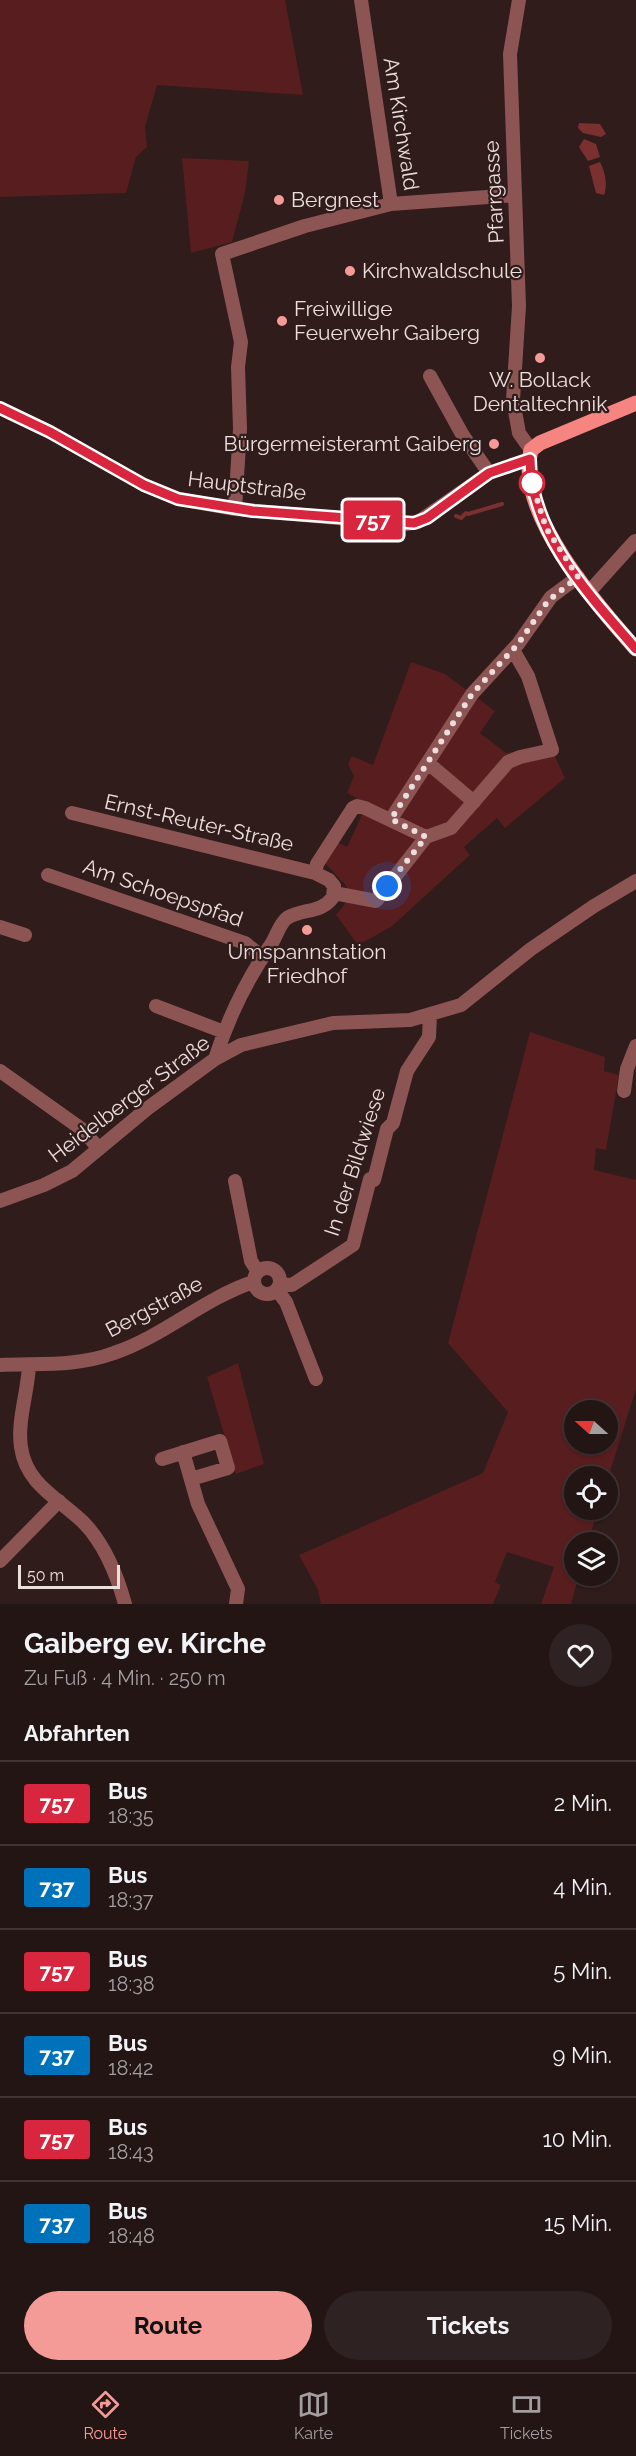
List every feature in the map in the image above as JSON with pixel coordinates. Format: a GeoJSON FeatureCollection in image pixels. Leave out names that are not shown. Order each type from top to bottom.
{"type":"FeatureCollection","features":[{"type":"Feature","properties":{"kind":"main road"},"geometry":{"type":"LineString","coordinates":[[636,403],[544,441],[530,454],[531,479],[540,514],[554,542],[589,592],[636,649]]}},
{"type":"Feature","properties":{"kind":"street","name":"Am Kirchwald"},"geometry":{"type":"LineString","coordinates":[[361,0],[391,204],[515,195]]}},
{"type":"Feature","properties":{"kind":"street","name":"Pfarrgasse"},"geometry":{"type":"LineString","coordinates":[[519,0],[510,54],[519,319],[514,407],[519,433],[530,454]]}},
{"type":"Feature","properties":{"kind":"street"},"geometry":{"type":"LineString","coordinates":[[234,509],[240,406],[238,367],[241,342],[222,254],[305,226],[391,204]]}},
{"type":"Feature","properties":{"kind":"street"},"geometry":{"type":"LineString","coordinates":[[430,376],[462,434],[489,473]]}},
{"type":"Feature","properties":{"kind":"street","name":"Hauptstraße"},"geometry":{"type":"LineString","coordinates":[[0,408],[160,492],[194,503],[234,509],[414,523],[427,518],[489,473],[530,454]]}},
{"type":"Feature","properties":{"kind":"street"},"geometry":{"type":"LineString","coordinates":[[589,592],[635,541]]}},
{"type":"Feature","properties":{"kind":"street"},"geometry":{"type":"LineString","coordinates":[[391,819],[472,694],[513,650],[548,601],[578,577]]}},
{"type":"Feature","properties":{"kind":"street"},"geometry":{"type":"LineString","coordinates":[[334,893],[376,901],[426,837],[448,831],[510,761],[552,750],[528,676],[513,650]]}},
{"type":"Feature","properties":{"kind":"street"},"geometry":{"type":"LineString","coordinates":[[428,763],[474,802]]}},
{"type":"Feature","properties":{"kind":"street"},"geometry":{"type":"LineString","coordinates":[[334,893],[332,883],[315,873],[321,856],[354,806],[391,819],[426,837]]}},
{"type":"Feature","properties":{"kind":"street","name":"Ernst-Reuter-Straße"},"geometry":{"type":"LineString","coordinates":[[72,813],[315,873]]}},
{"type":"Feature","properties":{"kind":"street","name":"Am Schoepspfad"},"geometry":{"type":"LineString","coordinates":[[48,875],[245,944],[261,956]]}},
{"type":"Feature","properties":{"kind":"street","name":"Heidelberger Straße"},"geometry":{"type":"LineString","coordinates":[[0,1201],[57,1179],[99,1149],[148,1108],[216,1059],[248,1043],[322,1025],[353,1021],[404,1021],[429,1016],[468,1001],[531,949],[603,900],[636,881]]}},
{"type":"Feature","properties":{"kind":"street"},"geometry":{"type":"LineString","coordinates":[[216,1059],[224,1032],[261,956],[287,918],[320,909],[334,893]]}},
{"type":"Feature","properties":{"kind":"street"},"geometry":{"type":"LineString","coordinates":[[0,927],[25,935]]}},
{"type":"Feature","properties":{"kind":"street"},"geometry":{"type":"LineString","coordinates":[[156,1006],[224,1032]]}},
{"type":"Feature","properties":{"kind":"street","name":"In der Bildwiese"},"geometry":{"type":"LineString","coordinates":[[279,1287],[292,1285],[347,1251],[356,1238],[370,1179],[374,1180],[387,1129],[393,1123],[406,1071],[429,1037],[429,1016]]}},
{"type":"Feature","properties":{"kind":"street"},"geometry":{"type":"LineString","coordinates":[[624,1091],[627,1069],[636,1046]]}},
{"type":"Feature","properties":{"kind":"street"},"geometry":{"type":"LineString","coordinates":[[0,1071],[83,1130],[99,1149]]}},
{"type":"Feature","properties":{"kind":"street"},"geometry":{"type":"LineString","coordinates":[[235,1181],[251,1261],[261,1293],[269,1294],[279,1287]]}},
{"type":"Feature","properties":{"kind":"street"},"geometry":{"type":"LineString","coordinates":[[255,1277],[264,1268],[274,1270],[278,1274],[279,1287],[316,1379]]}},
{"type":"Feature","properties":{"kind":"street","name":"Bergstraße"},"geometry":{"type":"LineString","coordinates":[[0,1365],[66,1364],[113,1354],[142,1341],[210,1300],[255,1277]]}},
{"type":"Feature","properties":{"kind":"street"},"geometry":{"type":"LineString","coordinates":[[30,1365],[22,1427],[22,1451],[36,1482],[85,1524],[102,1548],[118,1579],[125,1604]]}},
{"type":"Feature","properties":{"kind":"street"},"geometry":{"type":"LineString","coordinates":[[162,1459],[220,1441],[228,1468],[191,1479]]}},
{"type":"Feature","properties":{"kind":"street"},"geometry":{"type":"LineString","coordinates":[[183,1452],[216,1546],[238,1588],[236,1604]]}},
{"type":"Feature","properties":{"kind":"street"},"geometry":{"type":"LineString","coordinates":[[0,1561],[59,1501]]}},
{"type":"Feature","properties":{"kind":"shaded area"},"geometry":{"type":"Polygon","coordinates":[[[0,0],[285,0],[303,95],[157,85],[145,127],[147,147],[136,157],[126,193],[0,197],[0,0]]]}},
{"type":"Feature","properties":{"kind":"shaded area"},"geometry":{"type":"Polygon","coordinates":[[[579,123],[600,124],[606,134],[601,137],[583,133],[578,128],[579,123]]]}},
{"type":"Feature","properties":{"kind":"shaded area"},"geometry":{"type":"Polygon","coordinates":[[[584,139],[596,144],[600,157],[588,161],[579,147],[584,139]]]}},
{"type":"Feature","properties":{"kind":"shaded area"},"geometry":{"type":"Polygon","coordinates":[[[182,158],[249,161],[245,193],[232,242],[191,253],[182,158]]]}},
{"type":"Feature","properties":{"kind":"shaded area"},"geometry":{"type":"Polygon","coordinates":[[[600,162],[605,178],[604,195],[596,193],[589,166],[600,162]]]}},
{"type":"Feature","properties":{"kind":"shaded area"},"geometry":{"type":"Polygon","coordinates":[[[411,662],[445,674],[495,711],[480,733],[506,753],[546,746],[553,752],[565,778],[505,828],[497,818],[464,847],[470,855],[391,927],[358,945],[336,915],[345,904],[347,887],[325,863],[336,842],[347,847],[367,804],[347,793],[354,776],[348,764],[352,756],[373,765],[411,662]]]}},
{"type":"Feature","properties":{"kind":"shaded area"},"geometry":{"type":"Polygon","coordinates":[[[530,1032],[605,1057],[604,1071],[619,1075],[606,1150],[596,1148],[594,1170],[636,1180],[636,1389],[618,1446],[618,1400],[564,1400],[564,1454],[616,1454],[612,1466],[564,1466],[564,1520],[595,1520],[591,1532],[564,1532],[564,1586],[576,1586],[571,1604],[541,1604],[554,1567],[507,1552],[495,1582],[501,1585],[493,1604],[321,1604],[318,1590],[299,1555],[483,1473],[508,1412],[448,1343],[530,1032]]]}},
{"type":"Feature","properties":{"kind":"shaded area"},"geometry":{"type":"Polygon","coordinates":[[[238,1363],[264,1464],[236,1474],[207,1377],[238,1363]]]}},
{"type":"Feature","properties":{"kind":"waterway"},"geometry":{"type":"LineString","coordinates":[[468,514],[502,504]]}},
{"type":"Feature","properties":{"kind":"waterway"},"geometry":{"type":"LineString","coordinates":[[456,516],[461,518],[466,513]]}},
{"type":"Feature","properties":{"kind":"bus line","name":"757"},"geometry":{"type":"LineString","coordinates":[[0,408],[50,432],[115,470],[160,492],[194,503],[253,511],[414,523],[427,518],[454,496],[489,473],[530,459],[533,491],[546,528],[578,577],[636,649]]}},
{"type":"Feature","properties":{"kind":"place","name":"Bergnest"},"geometry":{"type":"Point","coordinates":[279,200]}},
{"type":"Feature","properties":{"kind":"place","name":"Kirchwaldschule"},"geometry":{"type":"Point","coordinates":[350,271]}},
{"type":"Feature","properties":{"kind":"place","name":"Freiwillige Feuerwehr Gaiberg"},"geometry":{"type":"Point","coordinates":[282,321]}},
{"type":"Feature","properties":{"kind":"place","name":"W. Bollack Dentaltechnik"},"geometry":{"type":"Point","coordinates":[540,358]}},
{"type":"Feature","properties":{"kind":"place","name":"Bürgermeisteramt Gaiberg"},"geometry":{"type":"Point","coordinates":[494,444]}},
{"type":"Feature","properties":{"kind":"place","name":"Umspannstation Friedhof"},"geometry":{"type":"Point","coordinates":[307,930]}},
{"type":"Feature","properties":{"kind":"route"},"geometry":{"type":"LineString","coordinates":[[387,886],[426,837],[391,819],[472,694],[518,644],[548,601],[578,577],[546,528],[536,503],[532,483]]}}]}
